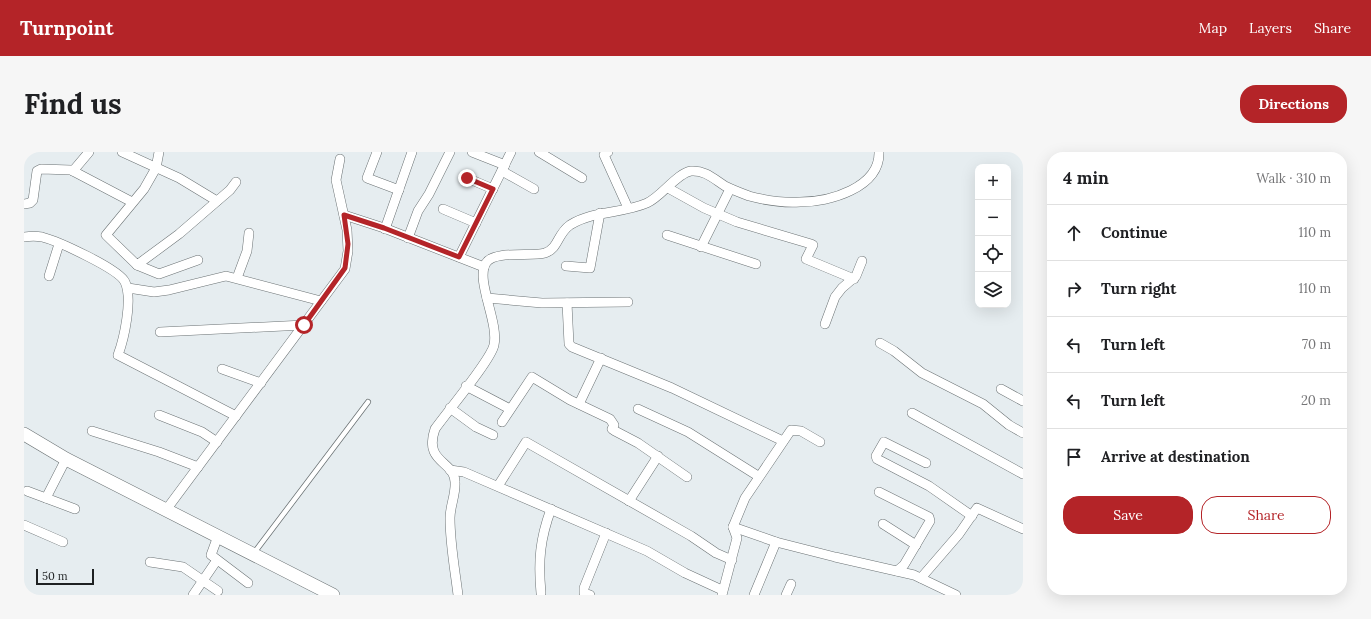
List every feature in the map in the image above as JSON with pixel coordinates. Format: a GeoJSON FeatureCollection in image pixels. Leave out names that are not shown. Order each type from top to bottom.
{"type":"FeatureCollection","features":[{"type":"Feature","properties":{"kind":"main road"},"geometry":{"type":"LineString","coordinates":[[24,434],[66,459],[333,595]]}},
{"type":"Feature","properties":{"kind":"street"},"geometry":{"type":"LineString","coordinates":[[73,171],[89,152]]}},
{"type":"Feature","properties":{"kind":"street"},"geometry":{"type":"LineString","coordinates":[[122,152],[198,188],[217,201]]}},
{"type":"Feature","properties":{"kind":"street"},"geometry":{"type":"LineString","coordinates":[[159,152],[156,168],[144,189],[106,235],[137,265],[159,274],[198,260]]}},
{"type":"Feature","properties":{"kind":"street"},"geometry":{"type":"LineString","coordinates":[[377,152],[367,178],[399,190]]}},
{"type":"Feature","properties":{"kind":"street"},"geometry":{"type":"LineString","coordinates":[[385,229],[412,152]]}},
{"type":"Feature","properties":{"kind":"street"},"geometry":{"type":"LineString","coordinates":[[408,238],[418,211],[429,194],[450,152]]}},
{"type":"Feature","properties":{"kind":"street"},"geometry":{"type":"LineString","coordinates":[[472,152],[503,168],[534,189]]}},
{"type":"Feature","properties":{"kind":"street"},"geometry":{"type":"LineString","coordinates":[[459,257],[511,152]]}},
{"type":"Feature","properties":{"kind":"street"},"geometry":{"type":"LineString","coordinates":[[539,152],[582,178]]}},
{"type":"Feature","properties":{"kind":"street"},"geometry":{"type":"LineString","coordinates":[[608,152],[604,154],[628,208]]}},
{"type":"Feature","properties":{"kind":"street"},"geometry":{"type":"LineString","coordinates":[[458,595],[450,517],[456,482],[450,470],[439,460],[433,450],[432,443],[435,429],[493,350],[495,342],[494,322],[483,279],[484,267],[488,260],[495,257],[544,253],[554,248],[562,231],[582,218],[647,203],[689,171],[701,171],[730,189],[751,196],[800,202],[843,195],[857,187],[876,169],[879,152]]}},
{"type":"Feature","properties":{"kind":"street"},"geometry":{"type":"LineString","coordinates":[[166,510],[345,268],[348,244],[344,215],[336,180],[340,159]]}},
{"type":"Feature","properties":{"kind":"street"},"geometry":{"type":"LineString","coordinates":[[24,204],[30,203],[33,200],[38,171],[41,169],[73,171],[132,202]]}},
{"type":"Feature","properties":{"kind":"street"},"geometry":{"type":"LineString","coordinates":[[467,178],[493,189]]}},
{"type":"Feature","properties":{"kind":"street"},"geometry":{"type":"LineString","coordinates":[[137,265],[179,234],[217,201],[236,182]]}},
{"type":"Feature","properties":{"kind":"street"},"geometry":{"type":"LineString","coordinates":[[668,188],[718,214],[756,229],[811,244],[813,245],[806,259],[854,279]]}},
{"type":"Feature","properties":{"kind":"street"},"geometry":{"type":"LineString","coordinates":[[701,247],[730,189]]}},
{"type":"Feature","properties":{"kind":"street"},"geometry":{"type":"LineString","coordinates":[[443,209],[476,223]]}},
{"type":"Feature","properties":{"kind":"street"},"geometry":{"type":"LineString","coordinates":[[566,266],[590,268],[600,213]]}},
{"type":"Feature","properties":{"kind":"street"},"geometry":{"type":"LineString","coordinates":[[344,215],[484,267]]}},
{"type":"Feature","properties":{"kind":"street"},"geometry":{"type":"LineString","coordinates":[[237,278],[248,251],[249,234]]}},
{"type":"Feature","properties":{"kind":"street"},"geometry":{"type":"LineString","coordinates":[[667,236],[756,264]]}},
{"type":"Feature","properties":{"kind":"street"},"geometry":{"type":"LineString","coordinates":[[24,237],[43,237],[94,260],[121,276],[128,288],[124,341],[118,355],[236,416]]}},
{"type":"Feature","properties":{"kind":"street"},"geometry":{"type":"LineString","coordinates":[[49,276],[59,244]]}},
{"type":"Feature","properties":{"kind":"street"},"geometry":{"type":"LineString","coordinates":[[824,324],[835,297],[842,288],[854,279],[862,261]]}},
{"type":"Feature","properties":{"kind":"street"},"geometry":{"type":"LineString","coordinates":[[128,288],[162,291],[184,287],[220,276],[237,278],[282,292],[321,301]]}},
{"type":"Feature","properties":{"kind":"street"},"geometry":{"type":"LineString","coordinates":[[487,298],[542,303],[628,302]]}},
{"type":"Feature","properties":{"kind":"street"},"geometry":{"type":"LineString","coordinates":[[567,303],[569,344],[572,347],[672,388],[784,441]]}},
{"type":"Feature","properties":{"kind":"street"},"geometry":{"type":"LineString","coordinates":[[160,332],[304,325]]}},
{"type":"Feature","properties":{"kind":"street"},"geometry":{"type":"LineString","coordinates":[[880,342],[899,354],[922,373],[983,404],[1009,425],[1023,432]]}},
{"type":"Feature","properties":{"kind":"street"},"geometry":{"type":"LineString","coordinates":[[579,404],[601,358]]}},
{"type":"Feature","properties":{"kind":"street"},"geometry":{"type":"LineString","coordinates":[[222,368],[261,383]]}},
{"type":"Feature","properties":{"kind":"street"},"geometry":{"type":"LineString","coordinates":[[502,422],[532,377],[610,420],[614,425],[612,429],[658,456],[688,477]]}},
{"type":"Feature","properties":{"kind":"street"},"geometry":{"type":"LineString","coordinates":[[466,386],[510,409]]}},
{"type":"Feature","properties":{"kind":"street"},"geometry":{"type":"LineString","coordinates":[[1001,389],[1023,401]]}},
{"type":"Feature","properties":{"kind":"street"},"geometry":{"type":"LineString","coordinates":[[450,408],[476,427],[493,435]]}},
{"type":"Feature","properties":{"kind":"street"},"geometry":{"type":"LineString","coordinates":[[638,409],[688,432],[758,476]]}},
{"type":"Feature","properties":{"kind":"street"},"geometry":{"type":"LineString","coordinates":[[912,412],[1023,474]]}},
{"type":"Feature","properties":{"kind":"street"},"geometry":{"type":"LineString","coordinates":[[159,414],[202,432],[217,442]]}},
{"type":"Feature","properties":{"kind":"street"},"geometry":{"type":"LineString","coordinates":[[450,470],[464,472],[647,551],[722,592],[737,538],[733,527],[745,498],[758,476],[791,430],[796,429],[820,442]]}},
{"type":"Feature","properties":{"kind":"street"},"geometry":{"type":"LineString","coordinates":[[92,431],[159,452],[198,467]]}},
{"type":"Feature","properties":{"kind":"street"},"geometry":{"type":"LineString","coordinates":[[498,486],[526,442],[716,553],[732,560]]}},
{"type":"Feature","properties":{"kind":"street"},"geometry":{"type":"LineString","coordinates":[[926,463],[884,442],[876,456],[877,459],[929,486],[972,516]]}},
{"type":"Feature","properties":{"kind":"street"},"geometry":{"type":"LineString","coordinates":[[629,501],[658,456]]}},
{"type":"Feature","properties":{"kind":"street"},"geometry":{"type":"LineString","coordinates":[[46,498],[66,459]]}},
{"type":"Feature","properties":{"kind":"street"},"geometry":{"type":"LineString","coordinates":[[27,491],[75,508]]}},
{"type":"Feature","properties":{"kind":"street"},"geometry":{"type":"LineString","coordinates":[[879,492],[929,517],[930,520],[904,565],[897,571]]}},
{"type":"Feature","properties":{"kind":"street"},"geometry":{"type":"LineString","coordinates":[[921,578],[959,534],[977,508],[1023,528]]}},
{"type":"Feature","properties":{"kind":"street"},"geometry":{"type":"LineString","coordinates":[[541,593],[539,568],[540,546],[551,509]]}},
{"type":"Feature","properties":{"kind":"street"},"geometry":{"type":"LineString","coordinates":[[883,524],[916,544]]}},
{"type":"Feature","properties":{"kind":"street"},"geometry":{"type":"LineString","coordinates":[[24,525],[63,542]]}},
{"type":"Feature","properties":{"kind":"street"},"geometry":{"type":"LineString","coordinates":[[733,527],[776,542],[921,578],[956,595]]}},
{"type":"Feature","properties":{"kind":"street"},"geometry":{"type":"LineString","coordinates":[[590,595],[584,593],[584,588],[606,533]]}},
{"type":"Feature","properties":{"kind":"street"},"geometry":{"type":"LineString","coordinates":[[218,536],[211,551],[211,555],[248,584]]}},
{"type":"Feature","properties":{"kind":"street"},"geometry":{"type":"LineString","coordinates":[[754,595],[776,542]]}},
{"type":"Feature","properties":{"kind":"street"},"geometry":{"type":"LineString","coordinates":[[193,595],[217,560]]}},
{"type":"Feature","properties":{"kind":"street"},"geometry":{"type":"LineString","coordinates":[[150,562],[183,567],[218,591]]}},
{"type":"Feature","properties":{"kind":"street"},"geometry":{"type":"LineString","coordinates":[[786,595],[791,584]]}},
{"type":"Feature","properties":{"kind":"lane"},"geometry":{"type":"LineString","coordinates":[[253,554],[368,402]]}},
{"type":"Feature","properties":{"kind":"route"},"geometry":{"type":"LineString","coordinates":[[304,325],[345,268],[348,244],[344,215],[384,228],[459,257],[493,189],[467,178]]}}]}
